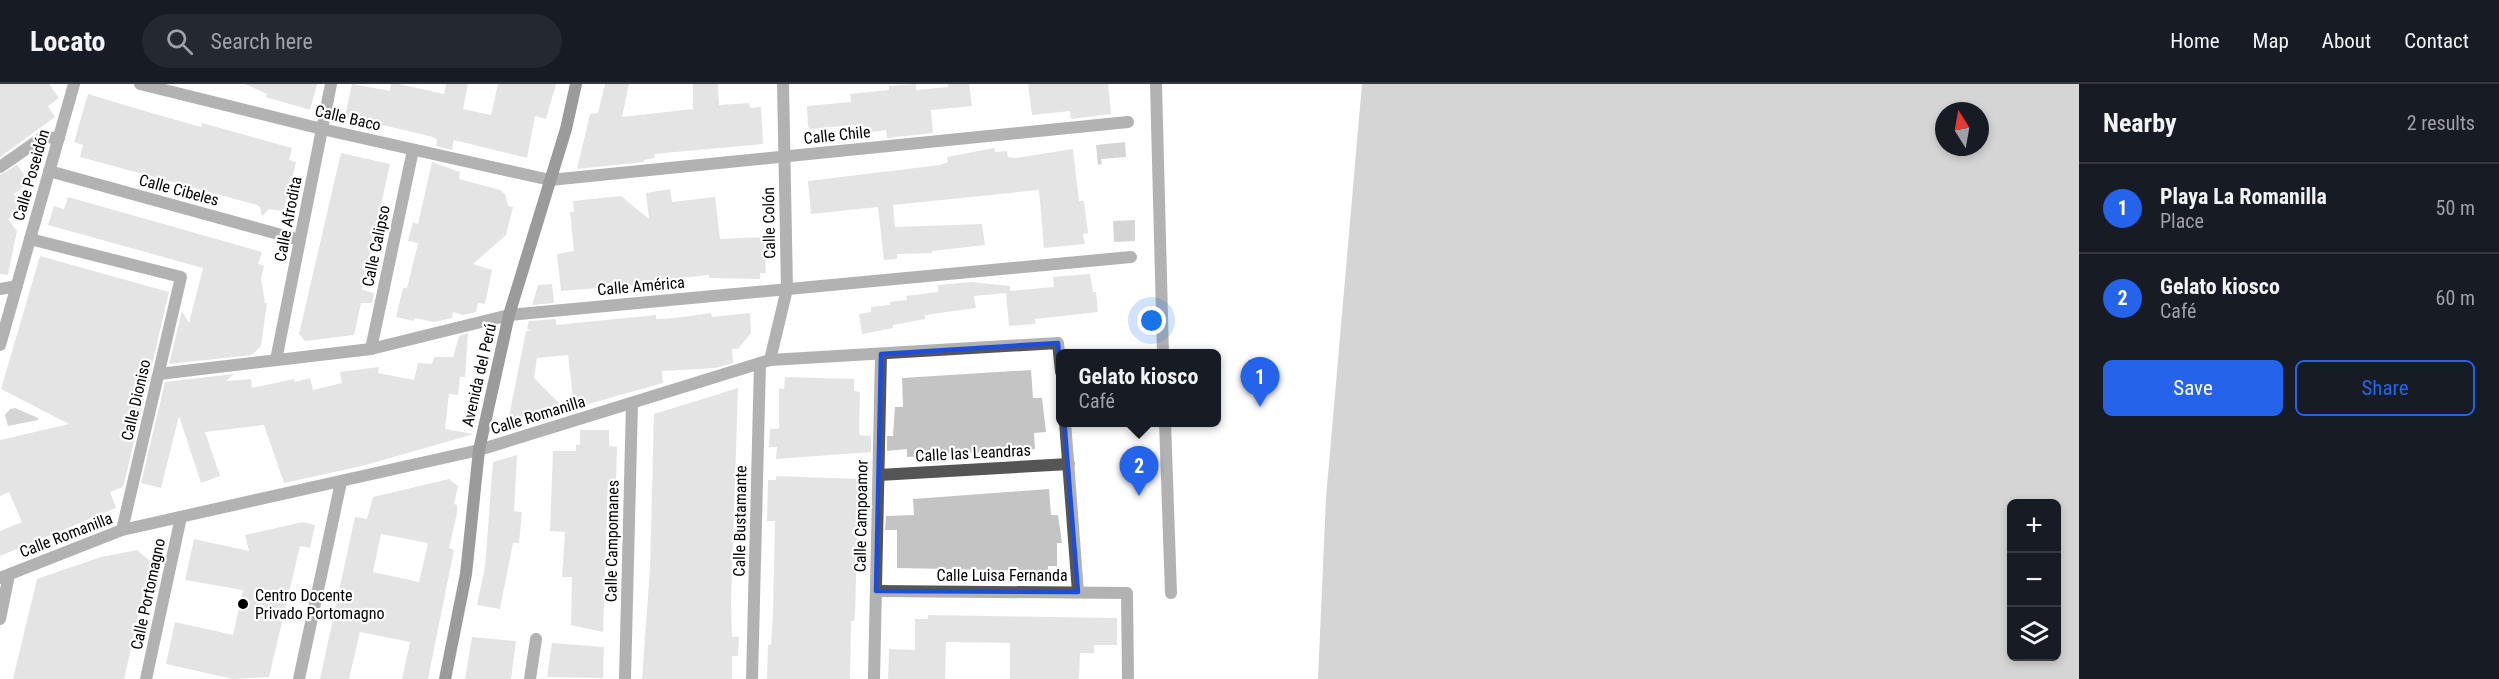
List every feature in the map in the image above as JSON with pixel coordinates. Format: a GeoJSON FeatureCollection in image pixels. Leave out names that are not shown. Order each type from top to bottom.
{"type":"FeatureCollection","features":[{"type":"Feature","properties":{"kind":"street","name":"Calle Poseidón"},"geometry":{"type":"LineString","coordinates":[[0,345],[74,84]]}},
{"type":"Feature","properties":{"kind":"street","name":"Calle Baco"},"geometry":{"type":"LineString","coordinates":[[140,84],[322,129],[550,180]]}},
{"type":"Feature","properties":{"kind":"street","name":"Calle Afrodita"},"geometry":{"type":"LineString","coordinates":[[276,360],[331,84]]}},
{"type":"Feature","properties":{"kind":"street","name":"Avenida del Perú"},"geometry":{"type":"LineString","coordinates":[[445,679],[466,573],[478,450],[509,315],[566,129],[576,84]]}},
{"type":"Feature","properties":{"kind":"street","name":"Calle Colón"},"geometry":{"type":"LineString","coordinates":[[765,362],[788,289],[783,84]]}},
{"type":"Feature","properties":{"kind":"street"},"geometry":{"type":"LineString","coordinates":[[1156,84],[1163,349]]}},
{"type":"Feature","properties":{"kind":"street","name":"Calle Chile"},"geometry":{"type":"LineString","coordinates":[[550,180],[1128,122]]}},
{"type":"Feature","properties":{"kind":"street"},"geometry":{"type":"LineString","coordinates":[[0,167],[43,137],[59,138]]}},
{"type":"Feature","properties":{"kind":"street","name":"Calle Calipso"},"geometry":{"type":"LineString","coordinates":[[371,349],[413,150]]}},
{"type":"Feature","properties":{"kind":"street","name":"Calle Cibeles"},"geometry":{"type":"LineString","coordinates":[[49,171],[300,240]]}},
{"type":"Feature","properties":{"kind":"street","name":"Calle Dioniso"},"geometry":{"type":"LineString","coordinates":[[30,239],[182,276],[122,530]]}},
{"type":"Feature","properties":{"kind":"street","name":"Calle América"},"geometry":{"type":"LineString","coordinates":[[159,374],[371,349],[509,315],[1131,257]]}},
{"type":"Feature","properties":{"kind":"street"},"geometry":{"type":"LineString","coordinates":[[0,289],[17,286]]}},
{"type":"Feature","properties":{"kind":"street","name":"Calle Romanilla"},"geometry":{"type":"LineString","coordinates":[[4,576],[122,530],[478,450],[765,362],[1059,343],[1059,349]]}},
{"type":"Feature","properties":{"kind":"street","name":"Calle Campoamor"},"geometry":{"type":"LineString","coordinates":[[874,679],[881,354]]}},
{"type":"Feature","properties":{"kind":"street","name":"Calle Bustamante"},"geometry":{"type":"LineString","coordinates":[[752,679],[765,362]]}},
{"type":"Feature","properties":{"kind":"street","name":"Calle Campomanes"},"geometry":{"type":"LineString","coordinates":[[625,679],[632,403]]}},
{"type":"Feature","properties":{"kind":"street"},"geometry":{"type":"LineString","coordinates":[[1065,427],[1078,592]]}},
{"type":"Feature","properties":{"kind":"street"},"geometry":{"type":"LineString","coordinates":[[1165,427],[1171,593]]}},
{"type":"Feature","properties":{"kind":"street","name":"Calle las Leandras"},"geometry":{"type":"LineString","coordinates":[[879,475],[1069,464]]}},
{"type":"Feature","properties":{"kind":"street"},"geometry":{"type":"LineString","coordinates":[[299,679],[341,482]]}},
{"type":"Feature","properties":{"kind":"street","name":"Calle Portomagno"},"geometry":{"type":"LineString","coordinates":[[146,679],[182,517]]}},
{"type":"Feature","properties":{"kind":"street"},"geometry":{"type":"LineString","coordinates":[[0,619],[4,576]]}},
{"type":"Feature","properties":{"kind":"street","name":"Calle Luisa Fernanda"},"geometry":{"type":"LineString","coordinates":[[876,591],[1127,593],[1128,679]]}},
{"type":"Feature","properties":{"kind":"street"},"geometry":{"type":"LineString","coordinates":[[530,679],[536,639]]}},
{"type":"Feature","properties":{"kind":"highlighted area"},"geometry":{"type":"Polygon","coordinates":[[[1058,343],[1078,592],[876,591],[881,354],[1058,343]]]}},
{"type":"Feature","properties":{"kind":"shaded area"},"geometry":{"type":"Polygon","coordinates":[[[1362,84],[2079,84],[2079,679],[1318,679],[1326,498],[1362,84]]]}},
{"type":"Feature","properties":{"kind":"shaded area"},"geometry":{"type":"Polygon","coordinates":[[[1125,142],[1126,157],[1101,159],[1102,164],[1098,165],[1096,145],[1125,142]]]}},
{"type":"Feature","properties":{"kind":"shaded area"},"geometry":{"type":"Polygon","coordinates":[[[1135,220],[1135,241],[1114,242],[1113,221],[1135,220]]]}},
{"type":"Feature","properties":{"kind":"shaded area"},"geometry":{"type":"Polygon","coordinates":[[[15,408],[38,420],[8,426],[5,415],[10,409],[15,408]]]}},
{"type":"Feature","properties":{"kind":"building"},"geometry":{"type":"Polygon","coordinates":[[[0,84],[49,84],[59,98],[48,106],[55,117],[0,157],[0,84]]]}},
{"type":"Feature","properties":{"kind":"building"},"geometry":{"type":"Polygon","coordinates":[[[245,84],[317,84],[310,110],[266,97],[267,94],[245,84]]]}},
{"type":"Feature","properties":{"kind":"building"},"geometry":{"type":"Polygon","coordinates":[[[352,84],[390,91],[391,84],[399,84],[444,94],[446,84],[468,84],[463,109],[491,115],[498,84],[556,84],[546,119],[535,116],[527,158],[454,140],[452,150],[436,146],[437,140],[433,137],[345,116],[352,84]]]}},
{"type":"Feature","properties":{"kind":"building"},"geometry":{"type":"Polygon","coordinates":[[[605,84],[629,84],[622,117],[693,109],[693,84],[718,84],[719,105],[749,103],[750,108],[761,107],[763,144],[654,154],[655,158],[644,160],[644,162],[577,169],[590,114],[598,113],[605,84]]]}},
{"type":"Feature","properties":{"kind":"building"},"geometry":{"type":"Polygon","coordinates":[[[916,84],[916,90],[948,87],[948,84],[969,84],[972,106],[931,110],[933,133],[887,138],[886,130],[854,134],[854,125],[811,129],[808,127],[807,106],[851,102],[850,94],[889,90],[889,86],[916,84]]]}},
{"type":"Feature","properties":{"kind":"building"},"geometry":{"type":"Polygon","coordinates":[[[1028,84],[1108,84],[1111,114],[1071,119],[1070,111],[1032,115],[1028,84]]]}},
{"type":"Feature","properties":{"kind":"building"},"geometry":{"type":"Polygon","coordinates":[[[88,94],[201,127],[202,123],[292,148],[289,160],[296,162],[284,211],[269,209],[262,216],[260,207],[257,205],[80,157],[83,145],[74,142],[88,94]]]}},
{"type":"Feature","properties":{"kind":"building"},"geometry":{"type":"Polygon","coordinates":[[[994,148],[995,152],[1007,151],[1008,157],[1016,158],[1073,149],[1079,201],[1084,201],[1088,233],[1083,234],[1085,244],[1044,248],[1039,190],[893,205],[895,227],[982,224],[985,245],[932,251],[932,253],[897,254],[897,259],[884,260],[878,207],[811,214],[808,181],[940,165],[948,162],[947,157],[994,148]]]}},
{"type":"Feature","properties":{"kind":"building"},"geometry":{"type":"Polygon","coordinates":[[[341,153],[390,164],[362,290],[374,293],[372,303],[361,303],[354,335],[305,341],[299,334],[341,153]]]}},
{"type":"Feature","properties":{"kind":"building"},"geometry":{"type":"Polygon","coordinates":[[[432,162],[460,172],[459,179],[500,190],[505,194],[508,206],[513,207],[506,235],[473,264],[492,270],[485,304],[478,303],[476,312],[463,315],[453,312],[452,318],[434,322],[414,318],[414,321],[396,317],[403,288],[407,288],[418,243],[408,241],[413,222],[418,224],[432,162]]]}},
{"type":"Feature","properties":{"kind":"building"},"geometry":{"type":"Polygon","coordinates":[[[17,165],[27,178],[27,184],[13,195],[32,200],[8,219],[17,231],[8,275],[0,274],[0,175],[17,165]]]}},
{"type":"Feature","properties":{"kind":"building"},"geometry":{"type":"Polygon","coordinates":[[[670,189],[672,202],[715,197],[720,239],[764,237],[766,273],[760,273],[760,279],[709,278],[709,275],[670,279],[670,282],[662,283],[561,291],[557,254],[574,251],[570,212],[574,212],[573,201],[621,196],[649,219],[646,193],[670,189]]]}},
{"type":"Feature","properties":{"kind":"building"},"geometry":{"type":"Polygon","coordinates":[[[68,197],[262,252],[258,264],[264,266],[261,278],[265,303],[267,303],[261,346],[252,355],[169,364],[182,311],[189,323],[203,268],[48,225],[54,206],[64,209],[68,197]]]}},
{"type":"Feature","properties":{"kind":"building"},"geometry":{"type":"Polygon","coordinates":[[[40,256],[169,292],[123,487],[110,492],[116,508],[0,556],[0,531],[22,522],[9,492],[0,496],[0,440],[69,424],[1,389],[40,256]]]}},
{"type":"Feature","properties":{"kind":"building"},"geometry":{"type":"Polygon","coordinates":[[[1090,274],[1093,292],[1096,292],[1098,312],[1035,319],[1035,324],[1009,326],[1006,293],[974,296],[976,308],[925,315],[925,319],[862,334],[859,314],[871,312],[871,307],[907,300],[906,296],[938,292],[938,285],[972,282],[1010,286],[1010,291],[1054,287],[1053,277],[1090,274]]]}},
{"type":"Feature","properties":{"kind":"building"},"geometry":{"type":"Polygon","coordinates":[[[552,284],[554,303],[532,305],[538,285],[552,284]]]}},
{"type":"Feature","properties":{"kind":"building"},"geometry":{"type":"Polygon","coordinates":[[[711,313],[712,317],[750,313],[751,333],[738,349],[732,349],[733,363],[715,368],[662,371],[663,383],[574,408],[568,355],[537,358],[534,378],[562,406],[508,422],[526,331],[531,330],[527,329],[529,321],[556,319],[556,325],[656,315],[656,319],[711,313]]]}},
{"type":"Feature","properties":{"kind":"building"},"geometry":{"type":"Polygon","coordinates":[[[468,333],[465,377],[460,377],[458,395],[449,394],[445,429],[474,434],[362,466],[284,483],[264,425],[205,432],[220,476],[201,483],[179,416],[161,488],[141,483],[165,382],[234,374],[226,381],[251,379],[252,388],[310,378],[313,390],[342,383],[340,372],[379,367],[378,373],[414,380],[418,363],[432,364],[434,357],[453,357],[459,336],[468,333]]]}},
{"type":"Feature","properties":{"kind":"building"},"geometry":{"type":"Polygon","coordinates":[[[1031,370],[1033,398],[1042,398],[1046,432],[1034,433],[1035,449],[907,457],[907,449],[887,451],[887,436],[893,436],[895,407],[903,407],[902,378],[1031,370]]]}},
{"type":"Feature","properties":{"kind":"building"},"geometry":{"type":"Polygon","coordinates":[[[785,377],[854,379],[854,391],[860,392],[859,435],[871,436],[871,452],[776,459],[777,447],[769,447],[770,429],[779,429],[779,388],[784,389],[785,377]]]}},
{"type":"Feature","properties":{"kind":"building"},"geometry":{"type":"Polygon","coordinates":[[[738,388],[731,605],[732,637],[739,637],[738,656],[732,656],[732,679],[642,679],[650,569],[654,414],[738,388]]]}},
{"type":"Feature","properties":{"kind":"building"},"geometry":{"type":"Polygon","coordinates":[[[580,430],[609,430],[609,446],[617,447],[616,485],[608,484],[603,632],[571,625],[572,577],[562,577],[565,532],[550,531],[553,451],[576,451],[576,445],[580,445],[580,430]]]}},
{"type":"Feature","properties":{"kind":"building"},"geometry":{"type":"Polygon","coordinates":[[[517,455],[514,511],[522,512],[519,543],[513,543],[500,609],[477,605],[485,567],[493,462],[517,455]]]}},
{"type":"Feature","properties":{"kind":"building"},"geometry":{"type":"Polygon","coordinates":[[[776,476],[859,479],[855,614],[854,621],[851,621],[850,679],[767,679],[768,645],[771,645],[773,614],[775,521],[767,521],[768,480],[776,480],[776,476]]]}},
{"type":"Feature","properties":{"kind":"building"},"geometry":{"type":"Polygon","coordinates":[[[449,479],[458,486],[454,504],[457,505],[457,513],[449,548],[454,550],[428,679],[402,679],[410,642],[360,632],[349,679],[320,679],[355,517],[367,519],[373,497],[449,479]],[[381,534],[373,572],[419,582],[428,543],[381,534]]]}},
{"type":"Feature","properties":{"kind":"building"},"geometry":{"type":"Polygon","coordinates":[[[1049,489],[1051,515],[1058,515],[1062,543],[1057,543],[1057,566],[1048,566],[1048,571],[897,568],[897,530],[885,530],[886,516],[914,515],[913,499],[1049,489]]]}},
{"type":"Feature","properties":{"kind":"building"},"geometry":{"type":"Polygon","coordinates":[[[303,522],[315,525],[310,548],[300,546],[269,677],[233,679],[166,664],[175,622],[233,635],[243,590],[185,580],[194,539],[249,551],[245,535],[303,522]]]}},
{"type":"Feature","properties":{"kind":"building"},"geometry":{"type":"Polygon","coordinates":[[[137,550],[151,562],[124,679],[13,679],[37,579],[101,557],[137,550]]]}},
{"type":"Feature","properties":{"kind":"building"},"geometry":{"type":"Polygon","coordinates":[[[928,615],[1117,618],[1117,645],[1094,645],[1094,653],[1080,653],[1079,679],[1010,679],[1010,643],[946,642],[945,679],[888,679],[889,649],[915,650],[915,619],[928,619],[928,615]]]}},
{"type":"Feature","properties":{"kind":"building"},"geometry":{"type":"Polygon","coordinates":[[[472,637],[516,641],[511,679],[465,679],[472,637]]]}},
{"type":"Feature","properties":{"kind":"building"},"geometry":{"type":"Polygon","coordinates":[[[552,643],[604,647],[603,678],[547,677],[552,643]]]}},
{"type":"Feature","properties":{"kind":"place","name":"Playa La Romanilla"},"geometry":{"type":"Point","coordinates":[1260,407]}},
{"type":"Feature","properties":{"kind":"place","name":"Gelato kiosco"},"geometry":{"type":"Point","coordinates":[1139,496]}},
{"type":"Feature","properties":{"kind":"place","name":"Centro Docente Privado Portomagno"},"geometry":{"type":"Point","coordinates":[243,604]}}]}
